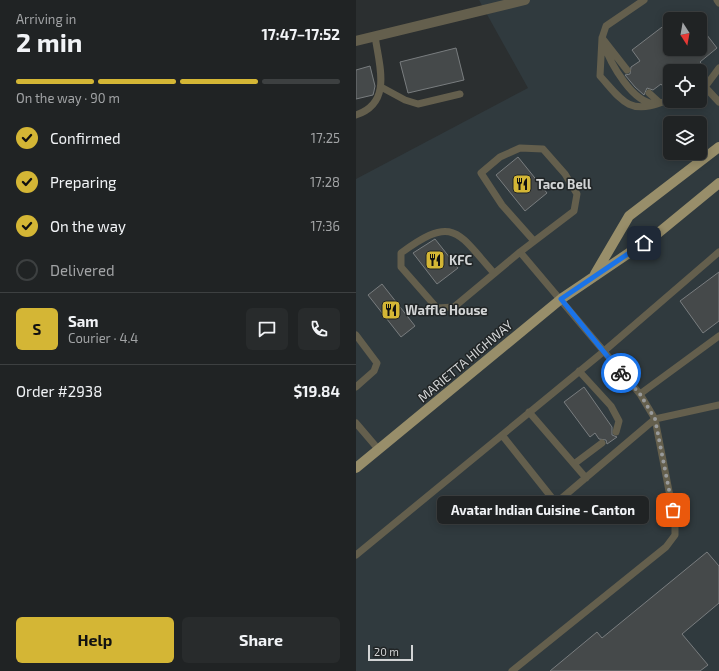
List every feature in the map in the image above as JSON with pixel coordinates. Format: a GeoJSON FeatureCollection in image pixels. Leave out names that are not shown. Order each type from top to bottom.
{"type":"FeatureCollection","features":[{"type":"Feature","properties":{"kind":"main road","name":"MARIETTA HIGHWAY"},"geometry":{"type":"LineString","coordinates":[[593,277],[630,216],[719,147]]}},
{"type":"Feature","properties":{"kind":"main road","name":"MARIETTA HIGHWAY"},"geometry":{"type":"LineString","coordinates":[[356,468],[561,299],[657,234],[719,183]]}},
{"type":"Feature","properties":{"kind":"street"},"geometry":{"type":"LineString","coordinates":[[356,41],[525,0]]}},
{"type":"Feature","properties":{"kind":"lane"},"geometry":{"type":"LineString","coordinates":[[644,0],[606,26],[602,38],[600,76],[624,102],[632,106],[646,108],[663,102]]}},
{"type":"Feature","properties":{"kind":"lane"},"geometry":{"type":"LineString","coordinates":[[356,115],[365,112],[376,104],[382,87],[375,36]]}},
{"type":"Feature","properties":{"kind":"lane"},"geometry":{"type":"LineString","coordinates":[[602,38],[627,70]]}},
{"type":"Feature","properties":{"kind":"lane"},"geometry":{"type":"LineString","coordinates":[[602,38],[608,59],[620,76],[641,99],[648,104],[660,103]]}},
{"type":"Feature","properties":{"kind":"lane"},"geometry":{"type":"LineString","coordinates":[[707,83],[719,68]]}},
{"type":"Feature","properties":{"kind":"lane"},"geometry":{"type":"LineString","coordinates":[[382,87],[405,100],[418,104],[460,94]]}},
{"type":"Feature","properties":{"kind":"lane"},"geometry":{"type":"LineString","coordinates":[[707,92],[719,102]]}},
{"type":"Feature","properties":{"kind":"lane"},"geometry":{"type":"LineString","coordinates":[[649,93],[660,103]]}},
{"type":"Feature","properties":{"kind":"lane"},"geometry":{"type":"LineString","coordinates":[[494,273],[458,233],[442,230],[422,237],[401,253],[401,267],[438,308],[454,307],[520,252],[574,211],[577,194],[565,174],[543,149],[520,148],[500,157],[481,173],[502,205],[534,241]]}},
{"type":"Feature","properties":{"kind":"lane"},"geometry":{"type":"LineString","coordinates":[[512,671],[666,547],[675,535],[675,522],[655,419],[640,394],[520,252]]}},
{"type":"Feature","properties":{"kind":"lane"},"geometry":{"type":"LineString","coordinates":[[356,555],[603,352],[719,252]]}},
{"type":"Feature","properties":{"kind":"lane"},"geometry":{"type":"LineString","coordinates":[[356,335],[377,363],[374,372],[356,386]]}},
{"type":"Feature","properties":{"kind":"lane"},"geometry":{"type":"LineString","coordinates":[[640,394],[719,336]]}},
{"type":"Feature","properties":{"kind":"lane"},"geometry":{"type":"LineString","coordinates":[[579,371],[611,406],[619,421],[616,432]]}},
{"type":"Feature","properties":{"kind":"lane"},"geometry":{"type":"LineString","coordinates":[[502,434],[556,503],[655,419],[719,405]]}},
{"type":"Feature","properties":{"kind":"lane"},"geometry":{"type":"LineString","coordinates":[[530,412],[586,478]]}},
{"type":"Feature","properties":{"kind":"lane"},"geometry":{"type":"LineString","coordinates":[[356,423],[379,450]]}},
{"type":"Feature","properties":{"kind":"lane"},"geometry":{"type":"LineString","coordinates":[[574,464],[602,443]]}},
{"type":"Feature","properties":{"kind":"shaded area"},"geometry":{"type":"Polygon","coordinates":[[[479,0],[719,0],[719,671],[356,671],[356,179],[528,88],[479,0]]]}},
{"type":"Feature","properties":{"kind":"building"},"geometry":{"type":"Polygon","coordinates":[[[663,26],[663,56],[707,56],[707,35],[717,48],[700,62],[702,64],[663,64],[663,86],[661,84],[653,90],[647,88],[644,95],[625,75],[630,74],[631,67],[640,61],[632,50],[663,26]]]}},
{"type":"Feature","properties":{"kind":"building"},"geometry":{"type":"Polygon","coordinates":[[[456,48],[464,80],[408,93],[400,62],[456,48]]]}},
{"type":"Feature","properties":{"kind":"building"},"geometry":{"type":"Polygon","coordinates":[[[370,66],[375,86],[373,95],[356,99],[356,70],[370,66]]]}},
{"type":"Feature","properties":{"kind":"building","name":"Taco Bell"},"geometry":{"type":"Polygon","coordinates":[[[518,157],[547,193],[525,211],[496,175],[518,157]]]}},
{"type":"Feature","properties":{"kind":"building","name":"KFC"},"geometry":{"type":"Polygon","coordinates":[[[435,239],[458,268],[437,284],[413,253],[435,239]]]}},
{"type":"Feature","properties":{"kind":"building"},"geometry":{"type":"Polygon","coordinates":[[[719,272],[719,321],[703,333],[680,301],[719,272]]]}},
{"type":"Feature","properties":{"kind":"building","name":"Waffle House"},"geometry":{"type":"Polygon","coordinates":[[[382,284],[415,326],[401,337],[368,295],[382,284]]]}},
{"type":"Feature","properties":{"kind":"building"},"geometry":{"type":"Polygon","coordinates":[[[584,387],[612,427],[612,435],[617,437],[607,444],[606,440],[599,439],[595,433],[590,437],[564,402],[584,387]]]}},
{"type":"Feature","properties":{"kind":"building"},"geometry":{"type":"Polygon","coordinates":[[[707,552],[719,566],[719,603],[682,634],[708,665],[700,671],[550,671],[597,632],[602,638],[707,552]]]}},
{"type":"Feature","properties":{"kind":"way so far"},"geometry":{"type":"LineString","coordinates":[[621,373],[640,394],[655,419],[673,510]]}},
{"type":"Feature","properties":{"kind":"place","name":"Taco Bell"},"geometry":{"type":"Point","coordinates":[522,184]}},
{"type":"Feature","properties":{"kind":"place","name":"KFC"},"geometry":{"type":"Point","coordinates":[435,260]}},
{"type":"Feature","properties":{"kind":"place","name":"Waffle House"},"geometry":{"type":"Point","coordinates":[391,310]}},
{"type":"Feature","properties":{"kind":"place","name":"Avatar Indian Cuisine - Canton"},"geometry":{"type":"Point","coordinates":[673,510]}},
{"type":"Feature","properties":{"kind":"route"},"geometry":{"type":"LineString","coordinates":[[621,373],[561,299],[644,243]]}}]}
